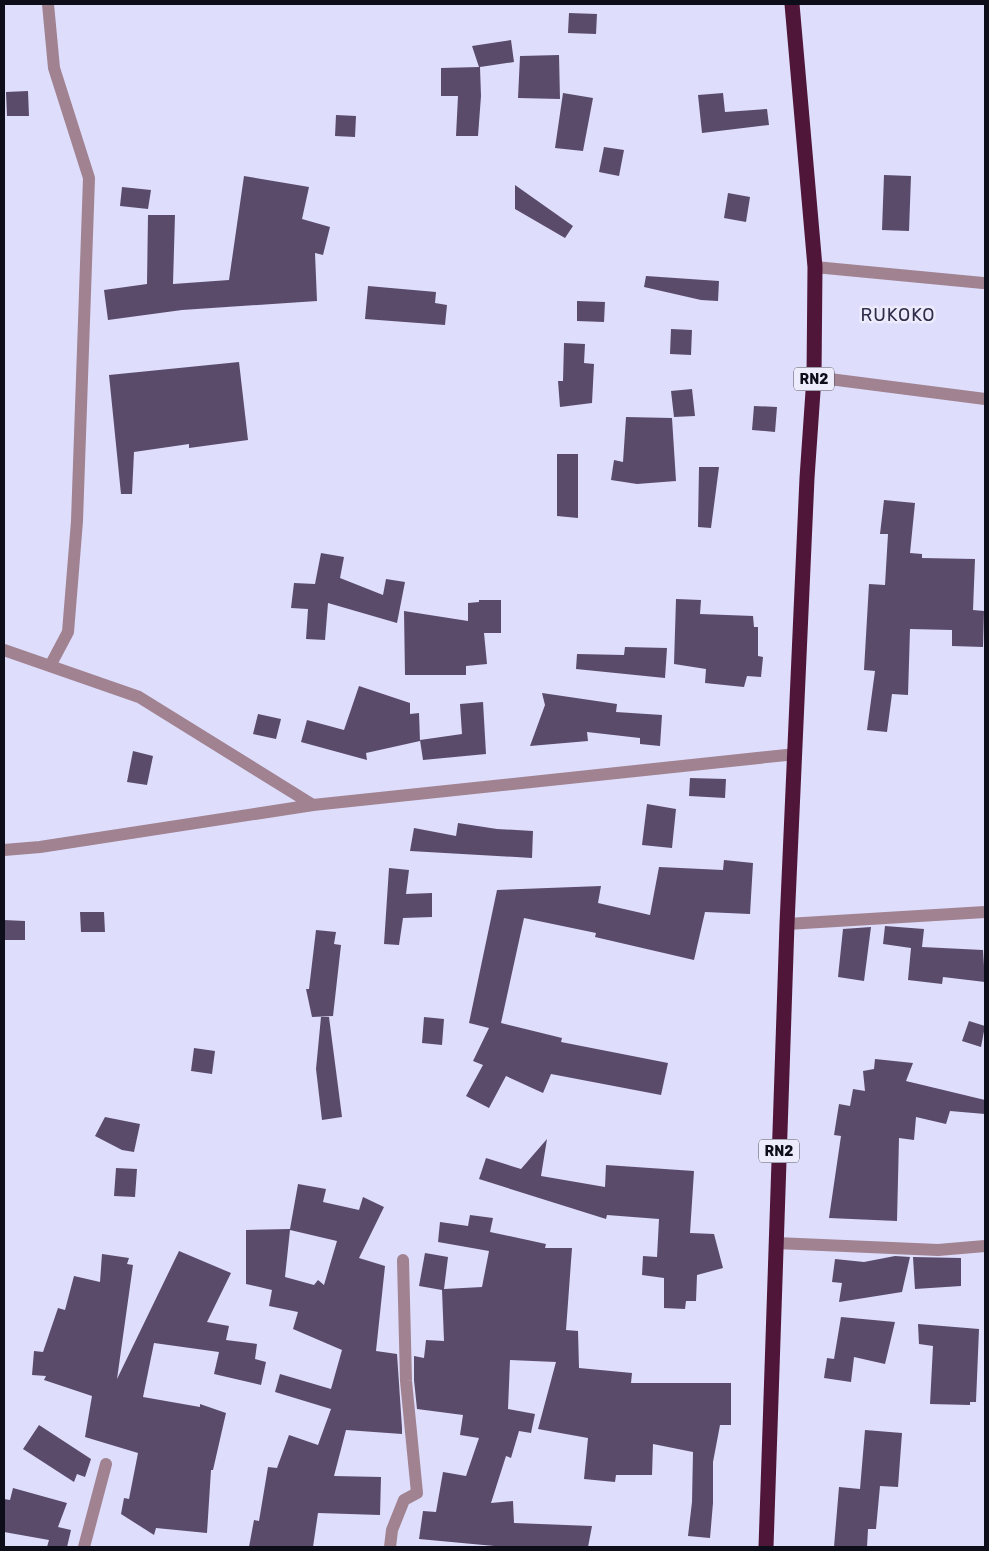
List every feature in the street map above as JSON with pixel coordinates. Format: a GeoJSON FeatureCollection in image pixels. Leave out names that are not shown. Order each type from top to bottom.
{"type":"FeatureCollection","features":[{"type":"Feature","properties":{"kind":"highway","name":"RN2"},"geometry":{"type":"LineString","coordinates":[[766,1547],[787,924],[807,478],[814,377],[815,267],[792,4]]}},
{"type":"Feature","properties":{"kind":"street"},"geometry":{"type":"LineString","coordinates":[[48,4],[54,68],[89,178],[77,521],[69,623],[68,632],[50,666]]}},
{"type":"Feature","properties":{"kind":"street"},"geometry":{"type":"LineString","coordinates":[[815,267],[983,283]]}},
{"type":"Feature","properties":{"kind":"street"},"geometry":{"type":"LineString","coordinates":[[814,377],[985,399]]}},
{"type":"Feature","properties":{"kind":"street"},"geometry":{"type":"LineString","coordinates":[[4,650],[139,697],[313,805]]}},
{"type":"Feature","properties":{"kind":"street"},"geometry":{"type":"LineString","coordinates":[[4,850],[40,847],[313,805],[796,754]]}},
{"type":"Feature","properties":{"kind":"street"},"geometry":{"type":"LineString","coordinates":[[787,924],[985,912]]}},
{"type":"Feature","properties":{"kind":"street"},"geometry":{"type":"LineString","coordinates":[[776,1243],[938,1250],[985,1246]]}},
{"type":"Feature","properties":{"kind":"street"},"geometry":{"type":"LineString","coordinates":[[390,1547],[392,1530],[404,1500],[418,1493],[406,1381],[403,1260]]}},
{"type":"Feature","properties":{"kind":"street"},"geometry":{"type":"LineString","coordinates":[[84,1547],[106,1464]]}},
{"type":"Feature","properties":{"kind":"building"},"geometry":{"type":"Polygon","coordinates":[[[569,13],[597,14],[596,34],[568,33],[569,13]]]}},
{"type":"Feature","properties":{"kind":"building"},"geometry":{"type":"Polygon","coordinates":[[[511,40],[514,62],[480,67],[481,96],[478,136],[456,136],[458,96],[441,96],[441,68],[479,67],[472,46],[511,40]]]}},
{"type":"Feature","properties":{"kind":"building"},"geometry":{"type":"Polygon","coordinates":[[[559,55],[560,99],[518,98],[520,56],[559,55]]]}},
{"type":"Feature","properties":{"kind":"building"},"geometry":{"type":"Polygon","coordinates":[[[28,91],[29,116],[7,116],[6,92],[28,91]]]}},
{"type":"Feature","properties":{"kind":"building"},"geometry":{"type":"Polygon","coordinates":[[[563,93],[593,98],[583,151],[555,148],[563,93]]]}},
{"type":"Feature","properties":{"kind":"building"},"geometry":{"type":"Polygon","coordinates":[[[723,93],[725,112],[767,109],[769,125],[702,133],[698,95],[723,93]]]}},
{"type":"Feature","properties":{"kind":"building"},"geometry":{"type":"Polygon","coordinates":[[[336,115],[356,116],[355,137],[335,136],[336,115]]]}},
{"type":"Feature","properties":{"kind":"building"},"geometry":{"type":"Polygon","coordinates":[[[604,147],[624,150],[619,176],[599,172],[604,147]]]}},
{"type":"Feature","properties":{"kind":"building"},"geometry":{"type":"Polygon","coordinates":[[[884,175],[911,176],[909,231],[882,230],[884,175]]]}},
{"type":"Feature","properties":{"kind":"building"},"geometry":{"type":"Polygon","coordinates":[[[244,176],[309,187],[302,219],[330,227],[323,255],[315,253],[317,301],[182,310],[108,320],[104,290],[147,284],[148,215],[175,215],[173,284],[229,280],[244,176]]]}},
{"type":"Feature","properties":{"kind":"building"},"geometry":{"type":"Polygon","coordinates":[[[515,185],[573,226],[565,238],[515,209],[515,185]]]}},
{"type":"Feature","properties":{"kind":"building"},"geometry":{"type":"Polygon","coordinates":[[[122,187],[151,190],[148,209],[120,206],[122,187]]]}},
{"type":"Feature","properties":{"kind":"building"},"geometry":{"type":"Polygon","coordinates":[[[728,193],[750,197],[746,222],[724,218],[728,193]]]}},
{"type":"Feature","properties":{"kind":"building"},"geometry":{"type":"Polygon","coordinates":[[[646,276],[719,281],[718,301],[701,300],[644,287],[646,276]]]}},
{"type":"Feature","properties":{"kind":"building"},"geometry":{"type":"Polygon","coordinates":[[[368,286],[436,292],[435,303],[447,305],[445,325],[365,319],[368,286]]]}},
{"type":"Feature","properties":{"kind":"building"},"geometry":{"type":"Polygon","coordinates":[[[577,301],[605,302],[604,322],[577,321],[577,301]]]}},
{"type":"Feature","properties":{"kind":"building"},"geometry":{"type":"Polygon","coordinates":[[[671,329],[692,330],[691,355],[670,354],[671,329]]]}},
{"type":"Feature","properties":{"kind":"building"},"geometry":{"type":"Polygon","coordinates":[[[564,343],[585,344],[584,363],[594,364],[592,403],[560,407],[558,381],[563,381],[564,343]]]}},
{"type":"Feature","properties":{"kind":"building"},"geometry":{"type":"Polygon","coordinates":[[[239,362],[248,440],[189,448],[189,444],[134,452],[132,494],[121,494],[109,375],[239,362]]]}},
{"type":"Feature","properties":{"kind":"building"},"geometry":{"type":"Polygon","coordinates":[[[692,389],[695,416],[674,417],[671,391],[692,389]]]}},
{"type":"Feature","properties":{"kind":"building"},"geometry":{"type":"Polygon","coordinates":[[[754,406],[777,407],[775,432],[752,430],[754,406]]]}},
{"type":"Feature","properties":{"kind":"building"},"geometry":{"type":"Polygon","coordinates":[[[626,417],[672,418],[676,481],[637,484],[611,480],[614,460],[623,462],[626,417]]]}},
{"type":"Feature","properties":{"kind":"building"},"geometry":{"type":"Polygon","coordinates":[[[557,454],[578,454],[578,518],[557,516],[557,454]]]}},
{"type":"Feature","properties":{"kind":"building"},"geometry":{"type":"Polygon","coordinates":[[[699,467],[719,467],[711,528],[698,527],[699,467]]]}},
{"type":"Feature","properties":{"kind":"building"},"geometry":{"type":"Polygon","coordinates":[[[884,500],[915,503],[910,553],[922,554],[922,558],[975,559],[973,610],[984,611],[983,647],[952,646],[952,630],[910,629],[908,695],[892,694],[887,732],[867,730],[875,671],[864,670],[869,584],[885,585],[888,534],[880,534],[884,500]]]}},
{"type":"Feature","properties":{"kind":"building"},"geometry":{"type":"Polygon","coordinates":[[[321,553],[344,557],[340,578],[383,595],[386,579],[405,582],[397,623],[328,603],[325,640],[306,639],[308,609],[291,608],[294,583],[315,584],[321,553]]]}},
{"type":"Feature","properties":{"kind":"building"},"geometry":{"type":"Polygon","coordinates":[[[676,599],[701,600],[700,614],[753,616],[754,627],[758,627],[758,656],[763,657],[761,677],[747,676],[744,687],[705,683],[706,669],[674,664],[676,599]]]}},
{"type":"Feature","properties":{"kind":"building"},"geometry":{"type":"Polygon","coordinates":[[[479,600],[501,600],[501,633],[484,633],[487,664],[466,666],[466,675],[405,675],[404,611],[468,621],[468,603],[479,602],[479,600]]]}},
{"type":"Feature","properties":{"kind":"building"},"geometry":{"type":"Polygon","coordinates":[[[625,647],[667,648],[665,678],[576,669],[577,654],[624,655],[625,647]]]}},
{"type":"Feature","properties":{"kind":"building"},"geometry":{"type":"Polygon","coordinates":[[[359,686],[410,703],[410,714],[419,713],[420,741],[366,753],[367,760],[301,742],[307,720],[344,730],[359,686]]]}},
{"type":"Feature","properties":{"kind":"building"},"geometry":{"type":"Polygon","coordinates":[[[542,693],[617,704],[616,712],[662,715],[660,746],[640,744],[640,738],[587,732],[588,741],[530,746],[545,705],[542,693]]]}},
{"type":"Feature","properties":{"kind":"building"},"geometry":{"type":"Polygon","coordinates":[[[483,702],[486,754],[423,760],[420,740],[462,734],[460,704],[483,702]]]}},
{"type":"Feature","properties":{"kind":"building"},"geometry":{"type":"Polygon","coordinates":[[[258,714],[281,719],[276,739],[253,734],[258,714]]]}},
{"type":"Feature","properties":{"kind":"building"},"geometry":{"type":"Polygon","coordinates":[[[133,751],[153,756],[147,785],[127,782],[133,751]]]}},
{"type":"Feature","properties":{"kind":"building"},"geometry":{"type":"Polygon","coordinates":[[[690,778],[726,779],[725,798],[689,796],[690,778]]]}},
{"type":"Feature","properties":{"kind":"building"},"geometry":{"type":"Polygon","coordinates":[[[647,804],[676,809],[672,848],[642,845],[647,804]]]}},
{"type":"Feature","properties":{"kind":"building"},"geometry":{"type":"Polygon","coordinates":[[[458,823],[497,829],[533,831],[532,858],[410,851],[414,828],[456,836],[458,823]]]}},
{"type":"Feature","properties":{"kind":"building"},"geometry":{"type":"Polygon","coordinates":[[[724,860],[753,863],[750,914],[705,912],[694,960],[595,937],[596,933],[524,918],[501,1023],[562,1038],[561,1042],[668,1063],[661,1095],[551,1074],[543,1093],[506,1076],[489,1108],[466,1096],[483,1065],[473,1061],[489,1028],[469,1023],[497,890],[601,886],[598,903],[650,915],[659,867],[723,870],[724,860]]]}},
{"type":"Feature","properties":{"kind":"building"},"geometry":{"type":"Polygon","coordinates":[[[389,868],[409,870],[406,894],[432,893],[432,917],[403,918],[399,945],[384,944],[389,868]]]}},
{"type":"Feature","properties":{"kind":"building"},"geometry":{"type":"Polygon","coordinates":[[[80,912],[104,912],[105,932],[81,932],[80,912]]]}},
{"type":"Feature","properties":{"kind":"building"},"geometry":{"type":"Polygon","coordinates":[[[4,920],[25,921],[25,940],[4,940],[4,920]]]}},
{"type":"Feature","properties":{"kind":"building"},"geometry":{"type":"Polygon","coordinates":[[[885,926],[924,929],[922,947],[983,950],[985,982],[943,977],[942,984],[908,980],[911,948],[883,944],[885,926]]]}},
{"type":"Feature","properties":{"kind":"building"},"geometry":{"type":"Polygon","coordinates":[[[871,927],[864,981],[838,977],[843,929],[871,927]]]}},
{"type":"Feature","properties":{"kind":"building"},"geometry":{"type":"Polygon","coordinates":[[[316,930],[336,932],[334,944],[341,945],[333,1016],[312,1017],[306,989],[309,989],[316,930]]]}},
{"type":"Feature","properties":{"kind":"building"},"geometry":{"type":"Polygon","coordinates":[[[321,1017],[329,1017],[342,1117],[322,1120],[316,1069],[321,1017]]]}},
{"type":"Feature","properties":{"kind":"building"},"geometry":{"type":"Polygon","coordinates":[[[424,1017],[444,1019],[442,1045],[422,1043],[424,1017]]]}},
{"type":"Feature","properties":{"kind":"building"},"geometry":{"type":"Polygon","coordinates":[[[969,1021],[985,1026],[981,1047],[962,1041],[969,1021]]]}},
{"type":"Feature","properties":{"kind":"building"},"geometry":{"type":"Polygon","coordinates":[[[194,1048],[215,1051],[212,1074],[191,1071],[194,1048]]]}},
{"type":"Feature","properties":{"kind":"building"},"geometry":{"type":"Polygon","coordinates":[[[875,1059],[913,1063],[906,1081],[985,1100],[985,1114],[950,1111],[946,1124],[916,1117],[914,1140],[899,1138],[897,1221],[829,1218],[841,1136],[834,1135],[839,1104],[850,1106],[853,1089],[865,1091],[863,1071],[874,1069],[875,1059]]]}},
{"type":"Feature","properties":{"kind":"building"},"geometry":{"type":"Polygon","coordinates":[[[105,1117],[140,1124],[134,1152],[122,1150],[95,1136],[105,1117]]]}},
{"type":"Feature","properties":{"kind":"building"},"geometry":{"type":"Polygon","coordinates":[[[547,1139],[541,1176],[605,1187],[606,1165],[694,1171],[690,1233],[714,1234],[723,1268],[697,1275],[696,1301],[686,1301],[685,1309],[664,1308],[664,1278],[642,1275],[643,1256],[657,1257],[659,1219],[607,1215],[606,1219],[479,1179],[486,1158],[521,1169],[547,1139]]]}},
{"type":"Feature","properties":{"kind":"building"},"geometry":{"type":"Polygon","coordinates":[[[116,1168],[137,1169],[135,1197],[114,1196],[116,1168]]]}},
{"type":"Feature","properties":{"kind":"building"},"geometry":{"type":"Polygon","coordinates":[[[298,1184],[326,1189],[323,1202],[359,1210],[363,1197],[384,1207],[359,1258],[385,1266],[376,1351],[397,1354],[402,1434],[346,1430],[334,1476],[381,1477],[380,1515],[318,1513],[313,1547],[249,1547],[254,1520],[259,1521],[268,1467],[277,1468],[289,1435],[318,1445],[331,1409],[275,1392],[280,1374],[331,1389],[342,1350],[293,1329],[298,1312],[269,1306],[272,1290],[246,1284],[246,1230],[290,1229],[298,1184]],[[290,1230],[285,1277],[314,1285],[318,1280],[324,1285],[337,1241],[290,1230]]]}},
{"type":"Feature","properties":{"kind":"building"},"geometry":{"type":"Polygon","coordinates":[[[470,1215],[493,1218],[490,1232],[546,1244],[545,1248],[572,1248],[566,1330],[578,1331],[579,1368],[632,1373],[631,1383],[731,1383],[731,1425],[720,1425],[713,1462],[713,1503],[710,1538],[688,1536],[692,1502],[693,1452],[653,1444],[652,1475],[616,1475],[615,1482],[584,1479],[588,1438],[538,1429],[556,1362],[510,1360],[508,1409],[535,1414],[531,1433],[519,1431],[511,1458],[506,1456],[491,1503],[513,1501],[514,1523],[592,1526],[588,1547],[505,1547],[419,1539],[423,1511],[436,1512],[443,1472],[466,1476],[479,1438],[460,1435],[463,1415],[417,1409],[414,1380],[414,1356],[424,1358],[426,1340],[444,1341],[442,1290],[419,1286],[425,1253],[448,1257],[444,1289],[482,1287],[489,1251],[438,1242],[440,1222],[468,1226],[470,1215]]]}},
{"type":"Feature","properties":{"kind":"building"},"geometry":{"type":"Polygon","coordinates":[[[179,1251],[231,1273],[207,1322],[229,1326],[226,1340],[257,1344],[255,1359],[266,1362],[261,1385],[214,1374],[219,1352],[154,1343],[143,1397],[200,1407],[200,1404],[226,1413],[213,1470],[211,1470],[207,1533],[156,1528],[154,1535],[121,1514],[124,1498],[129,1499],[138,1453],[85,1437],[92,1396],[44,1380],[46,1376],[32,1375],[34,1351],[43,1352],[58,1308],[65,1310],[74,1276],[100,1282],[102,1254],[129,1258],[127,1264],[133,1265],[117,1379],[179,1251]]]}},
{"type":"Feature","properties":{"kind":"building"},"geometry":{"type":"Polygon","coordinates":[[[895,1256],[910,1257],[902,1292],[839,1302],[842,1283],[832,1282],[835,1259],[864,1262],[895,1256]]]}},
{"type":"Feature","properties":{"kind":"building"},"geometry":{"type":"Polygon","coordinates":[[[913,1257],[961,1258],[961,1286],[915,1289],[913,1257]]]}},
{"type":"Feature","properties":{"kind":"building"},"geometry":{"type":"Polygon","coordinates":[[[841,1317],[895,1322],[885,1364],[854,1357],[851,1382],[824,1378],[827,1358],[834,1359],[841,1317]]]}},
{"type":"Feature","properties":{"kind":"building"},"geometry":{"type":"Polygon","coordinates":[[[918,1324],[979,1329],[976,1402],[970,1402],[970,1405],[930,1404],[933,1346],[919,1344],[918,1324]]]}},
{"type":"Feature","properties":{"kind":"building"},"geometry":{"type":"Polygon","coordinates":[[[39,1425],[91,1459],[85,1477],[77,1474],[74,1482],[23,1449],[39,1425]]]}},
{"type":"Feature","properties":{"kind":"building"},"geometry":{"type":"Polygon","coordinates":[[[865,1430],[902,1433],[898,1487],[880,1486],[876,1529],[868,1529],[867,1547],[834,1547],[839,1487],[860,1489],[865,1430]]]}},
{"type":"Feature","properties":{"kind":"building"},"geometry":{"type":"Polygon","coordinates":[[[13,1488],[67,1503],[58,1527],[71,1530],[67,1547],[47,1547],[49,1540],[4,1532],[4,1499],[10,1500],[13,1488]]]}},
{"type":"Feature","properties":{"kind":"district","name":"RUKOKO"},"geometry":{"type":"Point","coordinates":[898,315]}}]}
